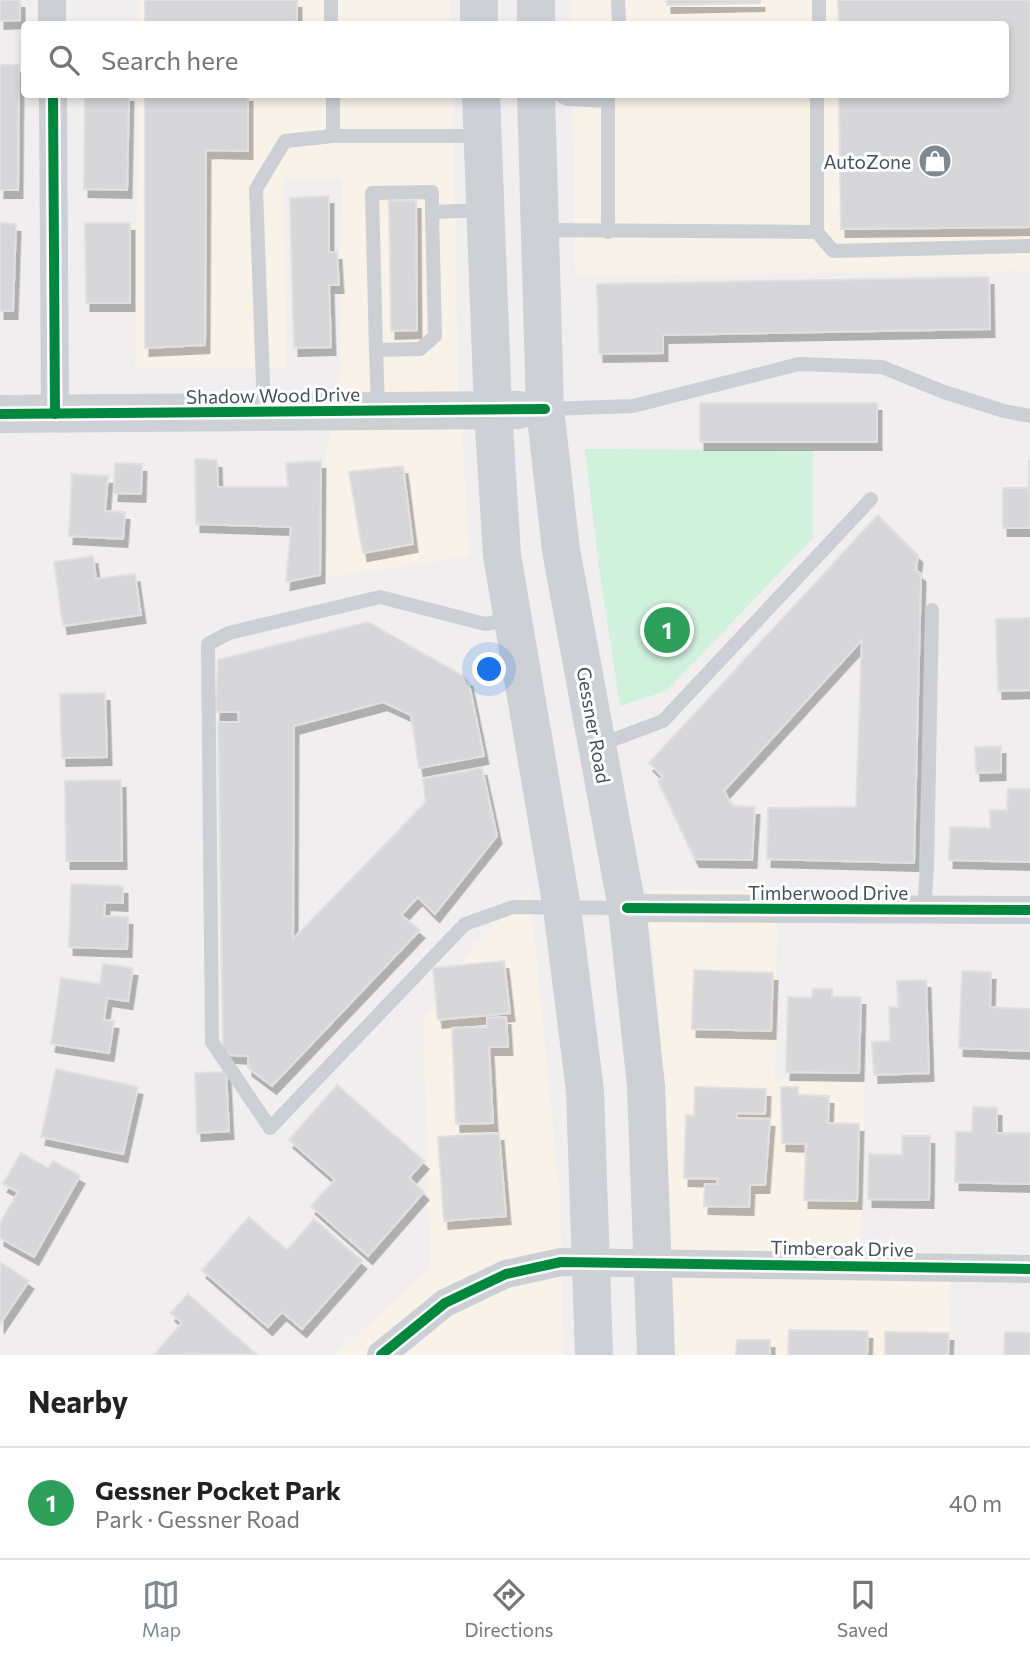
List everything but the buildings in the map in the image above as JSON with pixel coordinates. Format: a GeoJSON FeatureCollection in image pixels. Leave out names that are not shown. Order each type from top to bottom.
{"type":"FeatureCollection","features":[{"type":"Feature","properties":{"kind":"main road"},"geometry":{"type":"LineString","coordinates":[[479,0],[479,21]]}},
{"type":"Feature","properties":{"kind":"main road"},"geometry":{"type":"LineString","coordinates":[[536,0],[536,21]]}},
{"type":"Feature","properties":{"kind":"main road"},"geometry":{"type":"LineString","coordinates":[[481,98],[493,410],[502,555],[562,908],[585,1091],[594,1355]]}},
{"type":"Feature","properties":{"kind":"main road","name":"Gessner Road"},"geometry":{"type":"LineString","coordinates":[[536,98],[545,409],[561,550],[627,908],[646,1086],[656,1355]]}},
{"type":"Feature","properties":{"kind":"main road","name":"Shadow Wood Drive"},"geometry":{"type":"LineString","coordinates":[[0,414],[545,409]]}},
{"type":"Feature","properties":{"kind":"street"},"geometry":{"type":"LineString","coordinates":[[52,0],[52,21]]}},
{"type":"Feature","properties":{"kind":"street"},"geometry":{"type":"LineString","coordinates":[[53,98],[55,414]]}},
{"type":"Feature","properties":{"kind":"street","name":"Timberwood Drive"},"geometry":{"type":"LineString","coordinates":[[627,908],[1030,910]]}},
{"type":"Feature","properties":{"kind":"street","name":"Timberoak Drive"},"geometry":{"type":"LineString","coordinates":[[381,1355],[444,1303],[506,1274],[561,1262],[1030,1269]]}},
{"type":"Feature","properties":{"kind":"lane"},"geometry":{"type":"LineString","coordinates":[[331,0],[331,21]]}},
{"type":"Feature","properties":{"kind":"lane"},"geometry":{"type":"LineString","coordinates":[[618,0],[619,21]]}},
{"type":"Feature","properties":{"kind":"lane"},"geometry":{"type":"LineString","coordinates":[[819,0],[819,21]]}},
{"type":"Feature","properties":{"kind":"lane"},"geometry":{"type":"LineString","coordinates":[[333,98],[333,136]]}},
{"type":"Feature","properties":{"kind":"lane"},"geometry":{"type":"LineString","coordinates":[[565,98],[608,98],[608,232]]}},
{"type":"Feature","properties":{"kind":"lane"},"geometry":{"type":"LineString","coordinates":[[817,98],[817,232],[834,251],[1030,246]]}},
{"type":"Feature","properties":{"kind":"lane"},"geometry":{"type":"LineString","coordinates":[[264,413],[256,189],[285,141],[333,136],[482,136]]}},
{"type":"Feature","properties":{"kind":"lane"},"geometry":{"type":"LineString","coordinates":[[376,349],[421,349],[435,336],[432,192],[372,193],[376,349],[378,411]]}},
{"type":"Feature","properties":{"kind":"lane"},"geometry":{"type":"LineString","coordinates":[[432,212],[485,210]]}},
{"type":"Feature","properties":{"kind":"lane"},"geometry":{"type":"LineString","coordinates":[[538,230],[817,232]]}},
{"type":"Feature","properties":{"kind":"lane"},"geometry":{"type":"LineString","coordinates":[[545,409],[633,407],[799,364],[882,367],[944,392],[1004,411],[1030,416]]}},
{"type":"Feature","properties":{"kind":"lane"},"geometry":{"type":"LineString","coordinates":[[598,745],[663,721],[871,499]]}},
{"type":"Feature","properties":{"kind":"lane"},"geometry":{"type":"LineString","coordinates":[[513,618],[485,624],[380,597],[229,633],[208,644],[212,1042],[270,1128],[465,924],[513,907],[627,908]]}},
{"type":"Feature","properties":{"kind":"lane"},"geometry":{"type":"LineString","coordinates":[[924,910],[932,610]]}},
{"type":"Feature","properties":{"kind":"shaded area"},"geometry":{"type":"Polygon","coordinates":[[[139,0],[451,0],[451,21],[139,21],[139,0]]]}},
{"type":"Feature","properties":{"kind":"shaded area"},"geometry":{"type":"Polygon","coordinates":[[[570,0],[1030,0],[1030,271],[575,275],[572,98],[1009,98],[1009,21],[571,21],[570,0]]]}},
{"type":"Feature","properties":{"kind":"shaded area"},"geometry":{"type":"Polygon","coordinates":[[[138,98],[453,98],[458,368],[470,556],[326,578],[326,455],[340,369],[341,178],[284,178],[287,369],[135,368],[138,98]]]}},
{"type":"Feature","properties":{"kind":"shaded area"},"geometry":{"type":"Polygon","coordinates":[[[530,890],[560,1196],[564,1355],[335,1355],[430,1268],[423,1021],[474,945],[530,890]]]}},
{"type":"Feature","properties":{"kind":"shaded area"},"geometry":{"type":"Polygon","coordinates":[[[647,890],[778,891],[775,1079],[865,1083],[860,1266],[949,1267],[951,1355],[672,1355],[668,1190],[658,1006],[647,890]]]}},
{"type":"Feature","properties":{"kind":"green space"},"geometry":{"type":"Polygon","coordinates":[[[585,449],[813,450],[813,538],[666,691],[620,706],[599,568],[585,449]]]}},
{"type":"Feature","properties":{"kind":"cycle path"},"geometry":{"type":"LineString","coordinates":[[53,98],[55,414]]}},
{"type":"Feature","properties":{"kind":"cycle path"},"geometry":{"type":"LineString","coordinates":[[0,414],[545,409]]}},
{"type":"Feature","properties":{"kind":"cycle path"},"geometry":{"type":"LineString","coordinates":[[627,908],[1030,910]]}},
{"type":"Feature","properties":{"kind":"cycle path"},"geometry":{"type":"LineString","coordinates":[[381,1355],[445,1303],[506,1274],[561,1262],[1030,1269]]}},
{"type":"Feature","properties":{"kind":"place","name":"AutoZone"},"geometry":{"type":"Point","coordinates":[935,161]}},
{"type":"Feature","properties":{"kind":"place","name":"Gessner Pocket Park"},"geometry":{"type":"Point","coordinates":[667,630]}}]}
